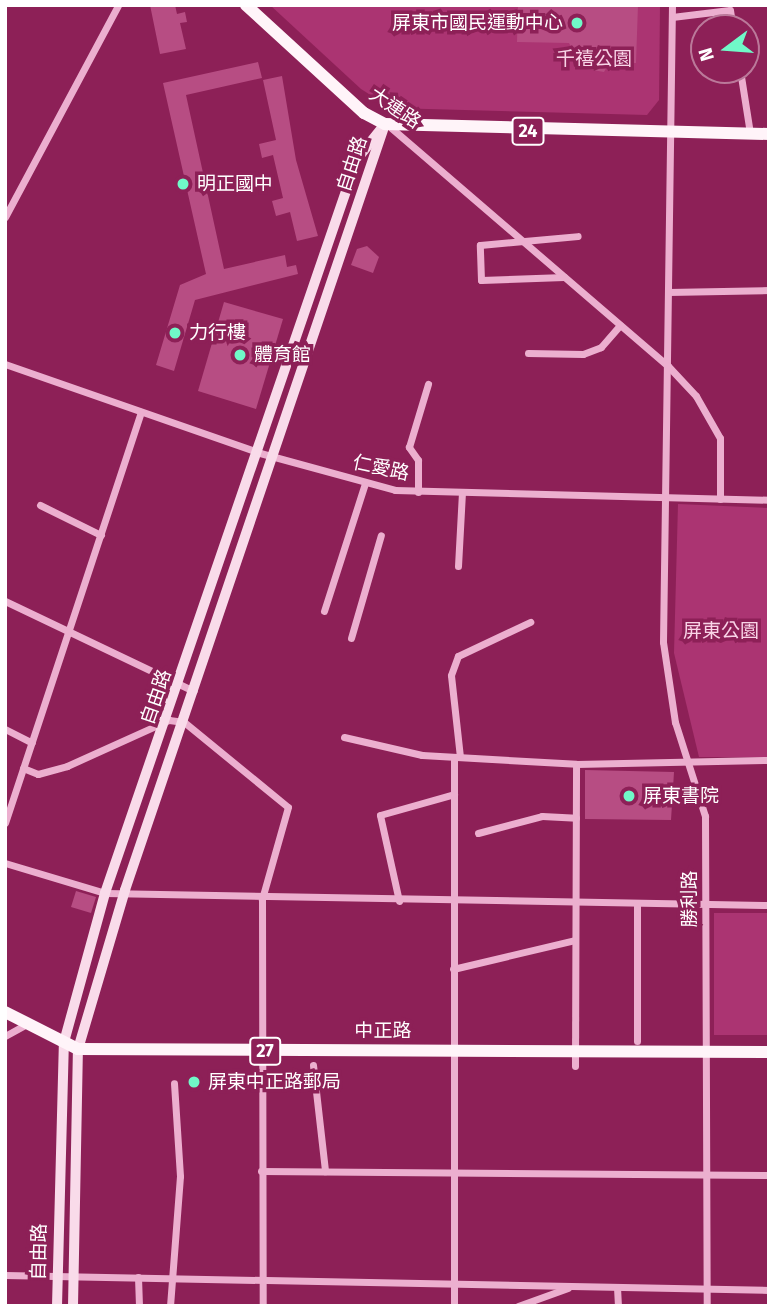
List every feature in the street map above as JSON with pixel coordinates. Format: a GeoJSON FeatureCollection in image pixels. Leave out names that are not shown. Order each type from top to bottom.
{"type":"FeatureCollection","features":[{"type":"Feature","properties":{"kind":"main road","name":"大連路"},"geometry":{"type":"LineString","coordinates":[[246,5],[364,113],[385,124]]}},
{"type":"Feature","properties":{"kind":"main road","name":"自由路"},"geometry":{"type":"LineString","coordinates":[[385,124],[769,134]]}},
{"type":"Feature","properties":{"kind":"main road","name":"中正路"},"geometry":{"type":"LineString","coordinates":[[5,1012],[78,1049],[769,1052]]}},
{"type":"Feature","properties":{"kind":"street"},"geometry":{"type":"LineString","coordinates":[[5,217],[118,5]]}},
{"type":"Feature","properties":{"kind":"street","name":"勝利路"},"geometry":{"type":"LineString","coordinates":[[672,5],[664,649],[687,762],[704,810],[707,1306]]}},
{"type":"Feature","properties":{"kind":"street"},"geometry":{"type":"LineString","coordinates":[[697,14],[730,10],[731,14]]}},
{"type":"Feature","properties":{"kind":"street"},"geometry":{"type":"LineString","coordinates":[[672,17],[690,15]]}},
{"type":"Feature","properties":{"kind":"street"},"geometry":{"type":"LineString","coordinates":[[742,84],[750,134]]}},
{"type":"Feature","properties":{"kind":"street","name":"大連路"},"geometry":{"type":"LineString","coordinates":[[385,124],[668,366]]}},
{"type":"Feature","properties":{"kind":"street","name":"自由路"},"geometry":{"type":"LineString","coordinates":[[57,1306],[64,1042],[105,893],[181,686],[357,159],[385,124]]}},
{"type":"Feature","properties":{"kind":"street","name":"自由路"},"geometry":{"type":"LineString","coordinates":[[73,1306],[78,1049],[125,890],[195,691],[385,124]]}},
{"type":"Feature","properties":{"kind":"street"},"geometry":{"type":"LineString","coordinates":[[564,277],[481,280],[480,245],[578,236]]}},
{"type":"Feature","properties":{"kind":"street"},"geometry":{"type":"LineString","coordinates":[[668,292],[769,290]]}},
{"type":"Feature","properties":{"kind":"street"},"geometry":{"type":"LineString","coordinates":[[528,353],[583,354],[601,347],[620,326]]}},
{"type":"Feature","properties":{"kind":"street","name":"仁愛路"},"geometry":{"type":"LineString","coordinates":[[5,364],[260,453],[365,483],[418,492],[769,500]]}},
{"type":"Feature","properties":{"kind":"street"},"geometry":{"type":"LineString","coordinates":[[668,366],[712,418],[720,438],[720,499]]}},
{"type":"Feature","properties":{"kind":"street"},"geometry":{"type":"LineString","coordinates":[[418,492],[418,460],[409,447],[428,384]]}},
{"type":"Feature","properties":{"kind":"street"},"geometry":{"type":"LineString","coordinates":[[5,823],[141,412]]}},
{"type":"Feature","properties":{"kind":"street"},"geometry":{"type":"LineString","coordinates":[[324,611],[365,483]]}},
{"type":"Feature","properties":{"kind":"street"},"geometry":{"type":"LineString","coordinates":[[458,566],[462,493]]}},
{"type":"Feature","properties":{"kind":"street"},"geometry":{"type":"LineString","coordinates":[[40,505],[101,535]]}},
{"type":"Feature","properties":{"kind":"street"},"geometry":{"type":"LineString","coordinates":[[351,638],[381,535]]}},
{"type":"Feature","properties":{"kind":"street"},"geometry":{"type":"LineString","coordinates":[[5,601],[195,691]]}},
{"type":"Feature","properties":{"kind":"street"},"geometry":{"type":"LineString","coordinates":[[454,1306],[452,1050],[454,794],[457,757],[451,676],[458,656],[530,622]]}},
{"type":"Feature","properties":{"kind":"street"},"geometry":{"type":"LineString","coordinates":[[23,768],[38,774],[67,766],[169,720],[184,722],[288,807],[262,899],[260,1280],[263,1306]]}},
{"type":"Feature","properties":{"kind":"street"},"geometry":{"type":"LineString","coordinates":[[5,729],[32,743]]}},
{"type":"Feature","properties":{"kind":"street"},"geometry":{"type":"LineString","coordinates":[[344,737],[457,757],[576,764],[769,760]]}},
{"type":"Feature","properties":{"kind":"street"},"geometry":{"type":"LineString","coordinates":[[575,1066],[576,764]]}},
{"type":"Feature","properties":{"kind":"street"},"geometry":{"type":"LineString","coordinates":[[399,901],[380,815],[454,794]]}},
{"type":"Feature","properties":{"kind":"street"},"geometry":{"type":"LineString","coordinates":[[478,833],[542,816],[576,818]]}},
{"type":"Feature","properties":{"kind":"street"},"geometry":{"type":"LineString","coordinates":[[5,863],[105,893],[125,890],[262,899],[576,905],[769,905]]}},
{"type":"Feature","properties":{"kind":"street"},"geometry":{"type":"LineString","coordinates":[[637,906],[637,1041]]}},
{"type":"Feature","properties":{"kind":"street"},"geometry":{"type":"LineString","coordinates":[[453,969],[575,940]]}},
{"type":"Feature","properties":{"kind":"street"},"geometry":{"type":"LineString","coordinates":[[5,1036],[27,1024]]}},
{"type":"Feature","properties":{"kind":"street"},"geometry":{"type":"LineString","coordinates":[[313,1065],[325,1171]]}},
{"type":"Feature","properties":{"kind":"street"},"geometry":{"type":"LineString","coordinates":[[170,1306],[180,1176],[174,1083]]}},
{"type":"Feature","properties":{"kind":"street"},"geometry":{"type":"LineString","coordinates":[[261,1171],[769,1175]]}},
{"type":"Feature","properties":{"kind":"street"},"geometry":{"type":"LineString","coordinates":[[5,1275],[769,1290]]}},
{"type":"Feature","properties":{"kind":"street"},"geometry":{"type":"LineString","coordinates":[[138,1278],[139,1306]]}},
{"type":"Feature","properties":{"kind":"street"},"geometry":{"type":"LineString","coordinates":[[518,1306],[575,1286]]}},
{"type":"Feature","properties":{"kind":"street"},"geometry":{"type":"LineString","coordinates":[[617,1287],[618,1306]]}},
{"type":"Feature","properties":{"kind":"green space","name":"千禧公園"},"geometry":{"type":"Polygon","coordinates":[[[270,5],[660,5],[659,100],[647,115],[391,108],[361,89],[270,5]]]}},
{"type":"Feature","properties":{"kind":"green space","name":"屏東公園"},"geometry":{"type":"Polygon","coordinates":[[[678,504],[769,508],[769,757],[699,757],[674,653],[678,504]]]}},
{"type":"Feature","properties":{"kind":"green space"},"geometry":{"type":"Polygon","coordinates":[[[714,913],[769,913],[769,1035],[714,1035],[714,913]]]}},
{"type":"Feature","properties":{"kind":"building"},"geometry":{"type":"Polygon","coordinates":[[[150,5],[175,5],[177,14],[185,12],[187,22],[180,23],[186,49],[160,54],[150,5]]]}},
{"type":"Feature","properties":{"kind":"building","name":"屏東市國民運動中心"},"geometry":{"type":"Polygon","coordinates":[[[518,5],[638,5],[636,63],[609,63],[604,72],[581,68],[569,43],[517,42],[518,5]]]}},
{"type":"Feature","properties":{"kind":"building"},"geometry":{"type":"Polygon","coordinates":[[[258,62],[262,78],[186,95],[224,269],[285,255],[287,267],[296,265],[298,274],[195,300],[174,371],[156,365],[180,285],[206,274],[163,83],[258,62]]]}},
{"type":"Feature","properties":{"kind":"building"},"geometry":{"type":"Polygon","coordinates":[[[282,76],[296,160],[318,236],[297,241],[290,212],[276,216],[272,201],[283,198],[273,155],[262,158],[259,144],[276,140],[263,80],[282,76]]]}},
{"type":"Feature","properties":{"kind":"building"},"geometry":{"type":"Polygon","coordinates":[[[367,246],[379,257],[373,273],[351,265],[357,249],[367,246]]]}},
{"type":"Feature","properties":{"kind":"building","name":"體育館"},"geometry":{"type":"Polygon","coordinates":[[[224,302],[283,319],[256,409],[198,391],[224,302]]]}},
{"type":"Feature","properties":{"kind":"building","name":"屏東書院"},"geometry":{"type":"Polygon","coordinates":[[[585,770],[674,772],[671,820],[585,819],[585,770]]]}},
{"type":"Feature","properties":{"kind":"building"},"geometry":{"type":"Polygon","coordinates":[[[76,891],[96,897],[91,913],[71,907],[76,891]]]}},
{"type":"Feature","properties":{"kind":"place","name":"屏東市國民運動中心"},"geometry":{"type":"Point","coordinates":[577,23]}},
{"type":"Feature","properties":{"kind":"place","name":"明正國中"},"geometry":{"type":"Point","coordinates":[183,184]}},
{"type":"Feature","properties":{"kind":"place","name":"力行樓"},"geometry":{"type":"Point","coordinates":[175,333]}},
{"type":"Feature","properties":{"kind":"place","name":"體育館"},"geometry":{"type":"Point","coordinates":[240,355]}},
{"type":"Feature","properties":{"kind":"place","name":"屏東書院"},"geometry":{"type":"Point","coordinates":[629,796]}},
{"type":"Feature","properties":{"kind":"place","name":"屏東中正路郵局"},"geometry":{"type":"Point","coordinates":[194,1082]}}]}
